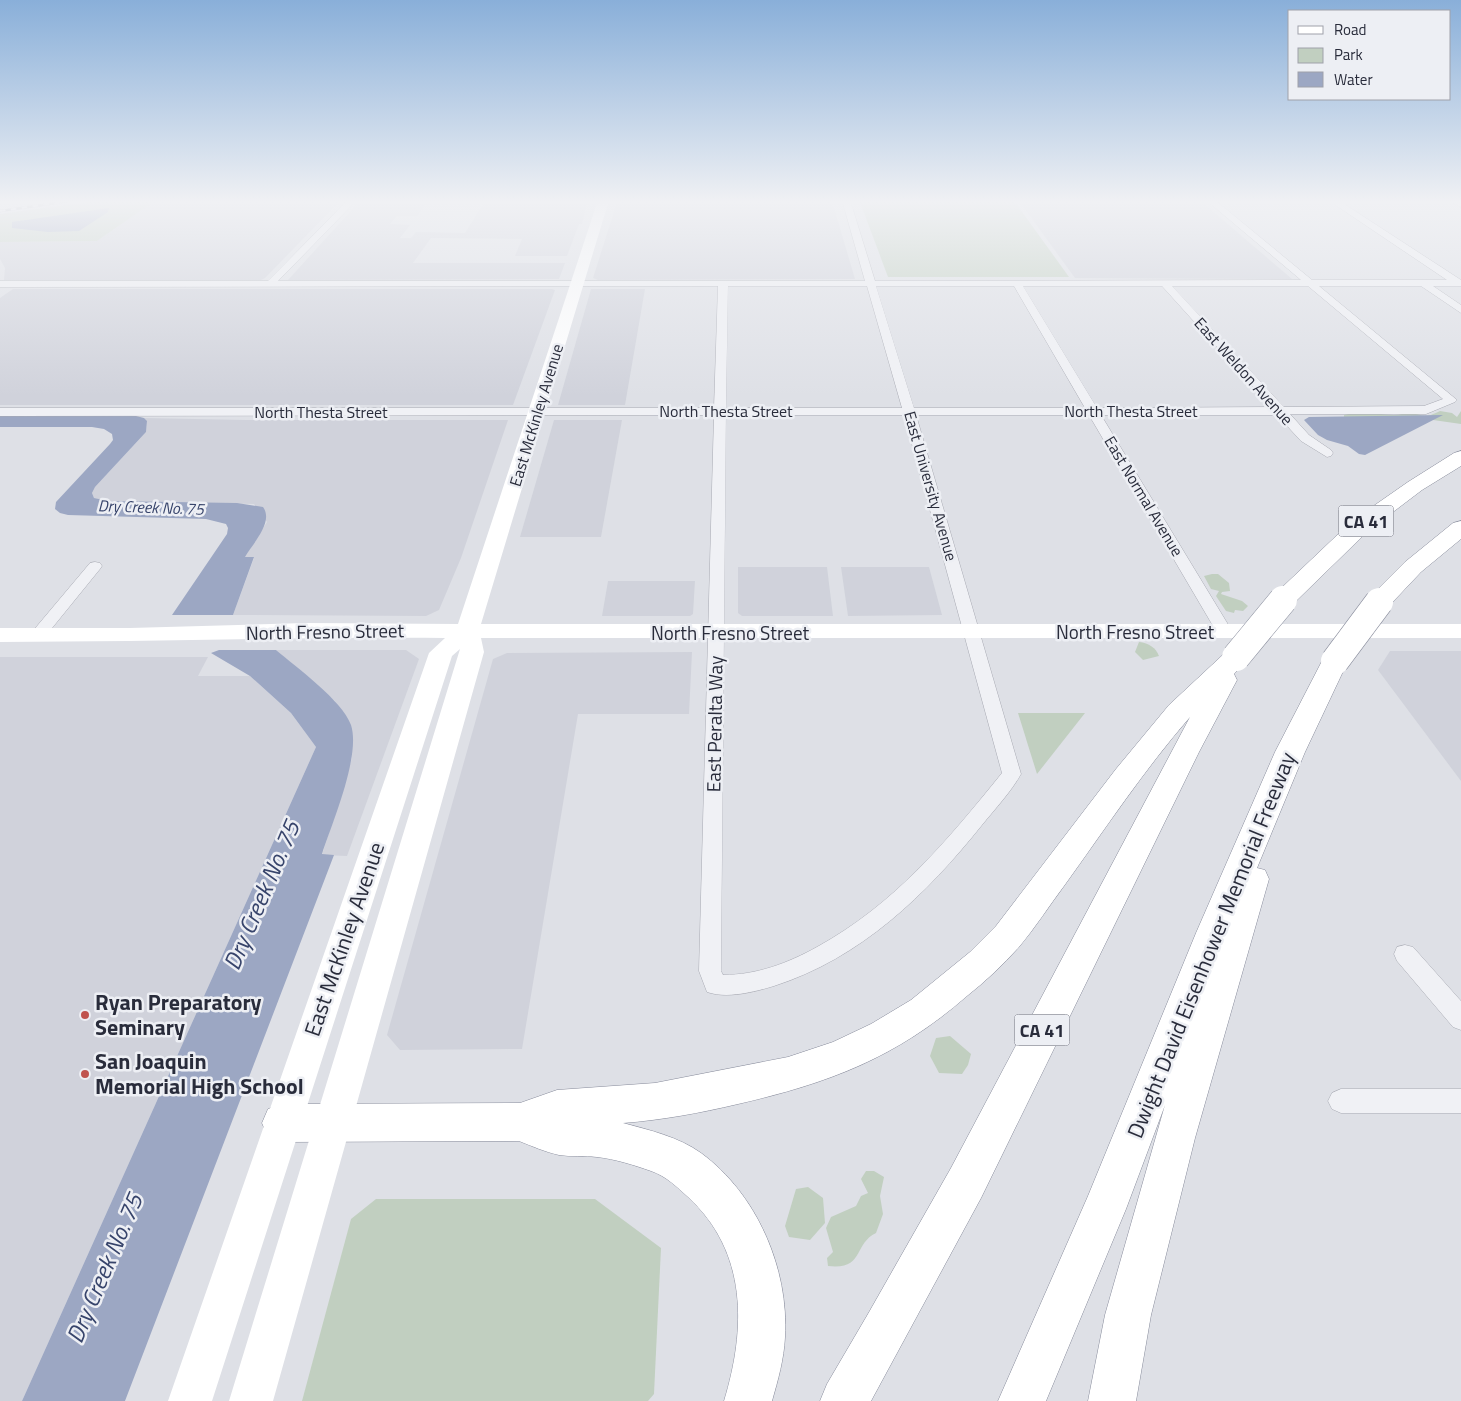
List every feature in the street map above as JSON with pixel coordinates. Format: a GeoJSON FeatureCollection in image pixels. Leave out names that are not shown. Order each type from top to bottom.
{"type":"FeatureCollection","features":[{"type":"Feature","properties":{"kind":"highway","name":"CA 41"},"geometry":{"type":"LineString","coordinates":[[844,1401],[966,1183],[1184,752],[1230,644],[1283,600],[1360,526],[1415,486],[1461,458]]}},
{"type":"Feature","properties":{"kind":"highway","name":"Dwight David Eisenhower Memorial Freeway"},"geometry":{"type":"LineString","coordinates":[[1022,1401],[1104,1209],[1213,933],[1290,752],[1335,661],[1379,602],[1413,567],[1461,528]]}},
{"type":"Feature","properties":{"kind":"highway"},"geometry":{"type":"LineString","coordinates":[[282,1123],[520,1122],[556,1110],[655,1102],[788,1075],[843,1056],[884,1036],[924,1011],[983,962],[1008,936],[1127,776],[1230,644]]}},
{"type":"Feature","properties":{"kind":"highway"},"geometry":{"type":"LineString","coordinates":[[1112,1401],[1128,1315],[1176,1138],[1290,752]]}},
{"type":"Feature","properties":{"kind":"highway"},"geometry":{"type":"LineString","coordinates":[[520,1122],[557,1136],[594,1137],[629,1144],[685,1166],[710,1187],[730,1212],[745,1239],[756,1268],[763,1304],[761,1352],[748,1401]]}},
{"type":"Feature","properties":{"kind":"main road","name":"East McKinley Avenue"},"geometry":{"type":"LineString","coordinates":[[251,1401],[472,652],[468,630],[582,265]]}},
{"type":"Feature","properties":{"kind":"main road","name":"North Fresno Street"},"geometry":{"type":"LineString","coordinates":[[0,635],[38,636],[305,630],[971,631],[1230,644],[1461,631]]}},
{"type":"Feature","properties":{"kind":"main road","name":"East McKinley Avenue"},"geometry":{"type":"LineString","coordinates":[[190,1401],[441,653],[468,630]]}},
{"type":"Feature","properties":{"kind":"street"},"geometry":{"type":"LineString","coordinates":[[270,284],[288,265]]}},
{"type":"Feature","properties":{"kind":"street","name":"East University Avenue"},"geometry":{"type":"LineString","coordinates":[[715,985],[757,982],[790,971],[830,952],[858,935],[892,910],[944,859],[1012,774],[866,265]]}},
{"type":"Feature","properties":{"kind":"street"},"geometry":{"type":"LineString","coordinates":[[1290,265],[1311,283]]}},
{"type":"Feature","properties":{"kind":"street"},"geometry":{"type":"LineString","coordinates":[[1432,265],[1459,283]]}},
{"type":"Feature","properties":{"kind":"street","name":"East Peralta Way"},"geometry":{"type":"LineString","coordinates":[[715,985],[710,971],[723,283]]}},
{"type":"Feature","properties":{"kind":"street","name":"North Thesta Street"},"geometry":{"type":"LineString","coordinates":[[0,412],[1094,412],[1426,410],[1451,400],[1311,283]]}},
{"type":"Feature","properties":{"kind":"street"},"geometry":{"type":"LineString","coordinates":[[1423,283],[1461,310]]}},
{"type":"Feature","properties":{"kind":"street"},"geometry":{"type":"LineString","coordinates":[[0,284],[1459,283]]}},
{"type":"Feature","properties":{"kind":"street","name":"East Normal Avenue"},"geometry":{"type":"LineString","coordinates":[[1017,284],[1230,644]]}},
{"type":"Feature","properties":{"kind":"street","name":"East Weldon Avenue"},"geometry":{"type":"LineString","coordinates":[[1164,284],[1305,438],[1327,453]]}},
{"type":"Feature","properties":{"kind":"street"},"geometry":{"type":"LineString","coordinates":[[38,636],[95,566]]}},
{"type":"Feature","properties":{"kind":"street"},"geometry":{"type":"LineString","coordinates":[[1405,954],[1461,1020]]}},
{"type":"Feature","properties":{"kind":"street"},"geometry":{"type":"LineString","coordinates":[[1341,1101],[1461,1101]]}},
{"type":"Feature","properties":{"kind":"shaded area"},"geometry":{"type":"Polygon","coordinates":[[[4,265],[277,265],[261,280],[4,280],[4,265]]]}},
{"type":"Feature","properties":{"kind":"shaded area"},"geometry":{"type":"Polygon","coordinates":[[[301,265],[564,265],[559,279],[288,280],[301,265]]]}},
{"type":"Feature","properties":{"kind":"shaded area"},"geometry":{"type":"Polygon","coordinates":[[[597,265],[851,265],[855,279],[598,280],[593,278],[597,265]]]}},
{"type":"Feature","properties":{"kind":"shaded area"},"geometry":{"type":"Polygon","coordinates":[[[1066,265],[1276,265],[1292,279],[1075,278],[1066,265]]]}},
{"type":"Feature","properties":{"kind":"shaded area"},"geometry":{"type":"Polygon","coordinates":[[[13,289],[555,290],[513,405],[0,405],[0,298],[13,289]]]}},
{"type":"Feature","properties":{"kind":"shaded area"},"geometry":{"type":"Polygon","coordinates":[[[591,289],[645,289],[625,405],[558,405],[591,289]]]}},
{"type":"Feature","properties":{"kind":"shaded area"},"geometry":{"type":"Polygon","coordinates":[[[144,418],[508,420],[461,558],[439,610],[426,616],[233,615],[254,558],[244,558],[267,522],[254,504],[109,501],[94,498],[92,493],[95,487],[146,432],[147,422],[144,418]]]}},
{"type":"Feature","properties":{"kind":"shaded area"},"geometry":{"type":"Polygon","coordinates":[[[554,420],[622,420],[601,537],[520,537],[554,420]]]}},
{"type":"Feature","properties":{"kind":"shaded area"},"geometry":{"type":"Polygon","coordinates":[[[738,567],[827,567],[833,616],[742,616],[738,613],[738,567]]]}},
{"type":"Feature","properties":{"kind":"shaded area"},"geometry":{"type":"Polygon","coordinates":[[[841,567],[929,567],[942,615],[848,616],[841,567]]]}},
{"type":"Feature","properties":{"kind":"shaded area"},"geometry":{"type":"Polygon","coordinates":[[[608,581],[695,581],[693,614],[690,616],[602,616],[608,581]]]}},
{"type":"Feature","properties":{"kind":"shaded area"},"geometry":{"type":"Polygon","coordinates":[[[276,650],[406,650],[419,659],[347,856],[322,855],[352,758],[335,701],[276,650]]]}},
{"type":"Feature","properties":{"kind":"shaded area"},"geometry":{"type":"Polygon","coordinates":[[[1390,651],[1461,651],[1461,781],[1378,670],[1390,651]]]}},
{"type":"Feature","properties":{"kind":"shaded area"},"geometry":{"type":"Polygon","coordinates":[[[692,652],[689,714],[578,714],[522,1049],[400,1050],[387,1035],[493,659],[507,653],[692,652]]]}},
{"type":"Feature","properties":{"kind":"shaded area","name":"San Joaquin Memorial High School"},"geometry":{"type":"Polygon","coordinates":[[[0,657],[208,657],[198,676],[250,676],[291,713],[316,747],[22,1401],[0,1401],[0,657]]]}},
{"type":"Feature","properties":{"kind":"green space"},"geometry":{"type":"Polygon","coordinates":[[[884,265],[1061,265],[1069,277],[888,277],[884,265]]]}},
{"type":"Feature","properties":{"kind":"green space"},"geometry":{"type":"Polygon","coordinates":[[[1440,411],[1452,413],[1457,417],[1461,411],[1461,424],[1426,419],[1344,417],[1344,415],[1363,413],[1394,415],[1410,413],[1427,416],[1440,411]]]}},
{"type":"Feature","properties":{"kind":"green space"},"geometry":{"type":"Polygon","coordinates":[[[1218,574],[1229,583],[1230,591],[1222,592],[1221,594],[1242,601],[1248,606],[1243,611],[1235,610],[1234,613],[1226,611],[1216,596],[1219,591],[1211,589],[1204,576],[1218,574]]]}},
{"type":"Feature","properties":{"kind":"green space"},"geometry":{"type":"Polygon","coordinates":[[[1139,642],[1152,646],[1159,656],[1143,660],[1135,652],[1139,642]]]}},
{"type":"Feature","properties":{"kind":"green space"},"geometry":{"type":"Polygon","coordinates":[[[1018,713],[1085,713],[1037,774],[1018,713]]]}},
{"type":"Feature","properties":{"kind":"green space"},"geometry":{"type":"Polygon","coordinates":[[[950,1036],[971,1054],[968,1065],[962,1074],[939,1073],[930,1056],[936,1038],[950,1036]]]}},
{"type":"Feature","properties":{"kind":"green space"},"geometry":{"type":"Polygon","coordinates":[[[866,1171],[874,1171],[884,1177],[880,1196],[883,1214],[876,1233],[864,1243],[857,1255],[848,1264],[828,1266],[827,1258],[833,1252],[826,1228],[831,1217],[856,1206],[861,1196],[868,1193],[861,1179],[866,1171]]]}},
{"type":"Feature","properties":{"kind":"green space"},"geometry":{"type":"Polygon","coordinates":[[[808,1187],[823,1198],[825,1223],[810,1240],[789,1237],[785,1226],[796,1189],[808,1187]]]}},
{"type":"Feature","properties":{"kind":"green space"},"geometry":{"type":"Polygon","coordinates":[[[376,1199],[595,1199],[661,1248],[654,1394],[648,1401],[302,1401],[351,1219],[376,1199]]]}},
{"type":"Feature","properties":{"kind":"water","name":"Dry Creek No. 75"},"geometry":{"type":"Polygon","coordinates":[[[0,415],[132,415],[144,418],[147,421],[146,432],[95,487],[92,493],[94,498],[109,501],[237,503],[263,507],[266,519],[261,532],[245,557],[254,557],[233,615],[172,615],[227,534],[228,528],[226,524],[206,519],[68,515],[60,513],[55,509],[56,502],[110,444],[113,440],[112,434],[104,429],[92,427],[0,427],[0,415]]]}},
{"type":"Feature","properties":{"kind":"water"},"geometry":{"type":"Polygon","coordinates":[[[1443,415],[1365,455],[1359,454],[1348,446],[1327,440],[1318,435],[1304,420],[1309,417],[1443,415]]]}},
{"type":"Feature","properties":{"kind":"water","name":"Dry Creek No. 75"},"geometry":{"type":"Polygon","coordinates":[[[219,650],[276,650],[329,695],[346,715],[351,725],[353,738],[352,754],[344,789],[322,854],[334,855],[125,1401],[22,1401],[316,747],[291,713],[250,676],[211,653],[219,650]]]}},
{"type":"Feature","properties":{"kind":"place","name":"Ryan Preparatory Seminary"},"geometry":{"type":"Point","coordinates":[85,1015]}},
{"type":"Feature","properties":{"kind":"place","name":"San Joaquin Memorial High School"},"geometry":{"type":"Point","coordinates":[85,1074]}}]}
